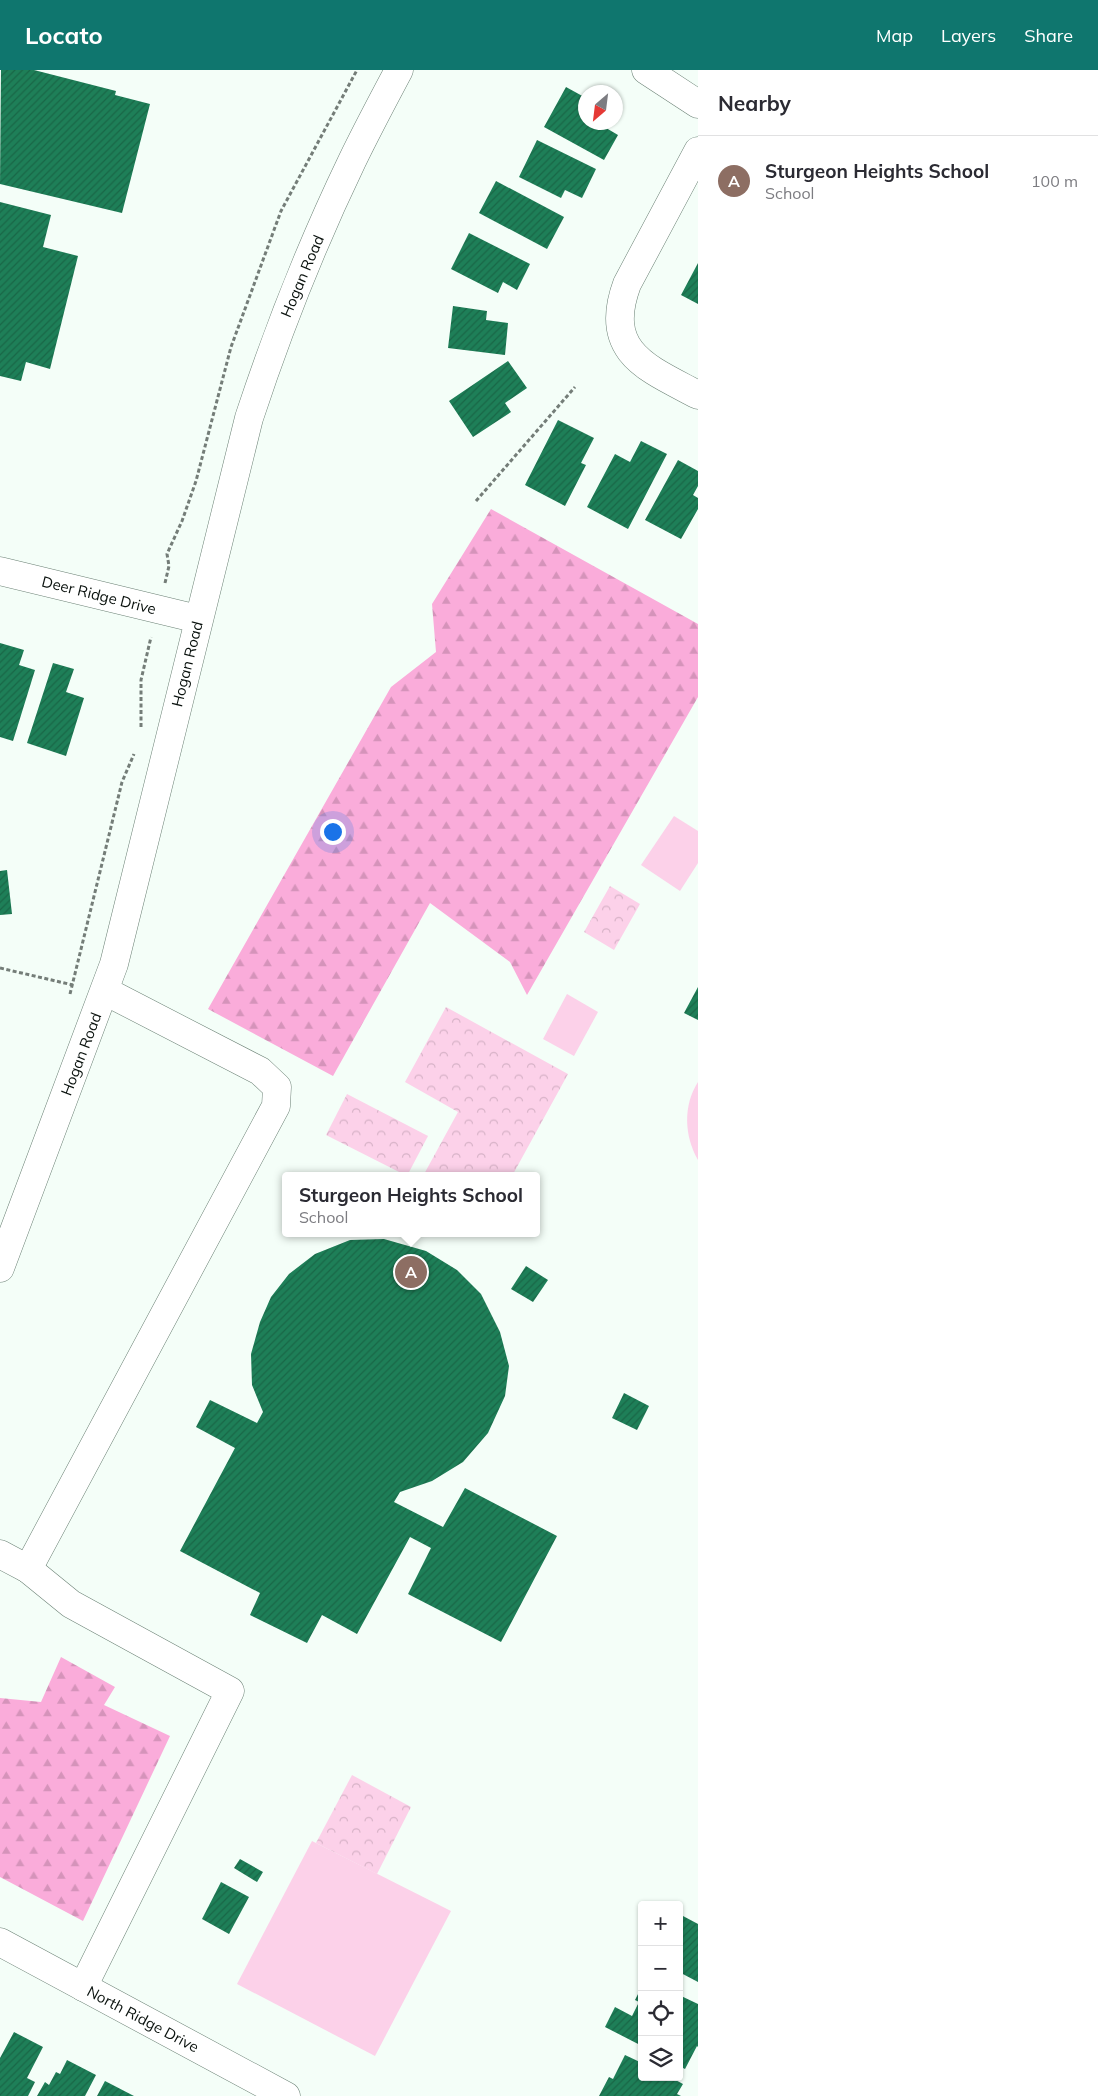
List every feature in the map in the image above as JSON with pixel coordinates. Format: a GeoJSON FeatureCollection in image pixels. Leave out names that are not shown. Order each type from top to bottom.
{"type":"FeatureCollection","features":[{"type":"Feature","properties":{"kind":"street","name":"Hogan Road"},"geometry":{"type":"LineString","coordinates":[[0,1268],[93,989],[114,964],[249,418],[273,347],[299,280],[352,161],[399,70]]}},
{"type":"Feature","properties":{"kind":"street"},"geometry":{"type":"LineString","coordinates":[[646,70],[698,104]]}},
{"type":"Feature","properties":{"kind":"street"},"geometry":{"type":"LineString","coordinates":[[698,151],[626,284],[622,295],[619,317],[624,340],[639,360],[649,368],[698,395]]}},
{"type":"Feature","properties":{"kind":"street","name":"Deer Ridge Drive"},"geometry":{"type":"LineString","coordinates":[[0,571],[198,619]]}},
{"type":"Feature","properties":{"kind":"street"},"geometry":{"type":"LineString","coordinates":[[28,1569],[276,1106],[277,1087],[260,1071],[93,989]]}},
{"type":"Feature","properties":{"kind":"street"},"geometry":{"type":"LineString","coordinates":[[0,1554],[28,1569],[71,1604],[230,1691],[83,1987]]}},
{"type":"Feature","properties":{"kind":"street","name":"North Ridge Drive"},"geometry":{"type":"LineString","coordinates":[[0,1942],[286,2096]]}},
{"type":"Feature","properties":{"kind":"path"},"geometry":{"type":"LineString","coordinates":[[169,566],[167,554],[182,521],[196,481],[231,347],[278,220],[358,70]]}},
{"type":"Feature","properties":{"kind":"path"},"geometry":{"type":"LineString","coordinates":[[476,501],[575,387]]}},
{"type":"Feature","properties":{"kind":"path"},"geometry":{"type":"LineString","coordinates":[[141,729],[141,680],[149,649]]}},
{"type":"Feature","properties":{"kind":"path"},"geometry":{"type":"LineString","coordinates":[[66,1003],[73,985],[122,782],[138,747]]}},
{"type":"Feature","properties":{"kind":"path"},"geometry":{"type":"LineString","coordinates":[[0,968],[93,989]]}},
{"type":"Feature","properties":{"kind":"green space"},"geometry":{"type":"Polygon","coordinates":[[[491,509],[698,624],[698,697],[527,995],[510,962],[430,903],[333,1076],[208,1009],[391,687],[436,652],[432,604],[491,509]]]}},
{"type":"Feature","properties":{"kind":"green space"},"geometry":{"type":"Polygon","coordinates":[[[674,816],[698,831],[698,863],[680,891],[641,865],[674,816]]]}},
{"type":"Feature","properties":{"kind":"green space"},"geometry":{"type":"Polygon","coordinates":[[[610,886],[640,904],[614,950],[584,932],[610,886]]]}},
{"type":"Feature","properties":{"kind":"green space"},"geometry":{"type":"Polygon","coordinates":[[[567,994],[598,1012],[574,1056],[543,1039],[567,994]]]}},
{"type":"Feature","properties":{"kind":"green space"},"geometry":{"type":"Polygon","coordinates":[[[446,1007],[568,1074],[514,1172],[425,1172],[458,1112],[405,1082],[446,1007]]]}},
{"type":"Feature","properties":{"kind":"green space"},"geometry":{"type":"Polygon","coordinates":[[[698,1082],[698,1160],[690,1141],[687,1121],[690,1101],[698,1082]]]}},
{"type":"Feature","properties":{"kind":"green space"},"geometry":{"type":"Polygon","coordinates":[[[347,1094],[428,1136],[409,1172],[399,1172],[326,1135],[347,1094]]]}},
{"type":"Feature","properties":{"kind":"green space"},"geometry":{"type":"Polygon","coordinates":[[[61,1657],[115,1687],[104,1705],[170,1736],[83,1921],[0,1877],[0,1698],[41,1702],[61,1657]]]}},
{"type":"Feature","properties":{"kind":"green space"},"geometry":{"type":"Polygon","coordinates":[[[352,1775],[411,1807],[377,1874],[316,1843],[352,1775]]]}},
{"type":"Feature","properties":{"kind":"green space"},"geometry":{"type":"Polygon","coordinates":[[[312,1841],[451,1911],[375,2056],[237,1984],[312,1841]]]}},
{"type":"Feature","properties":{"kind":"building"},"geometry":{"type":"Polygon","coordinates":[[[1,70],[34,70],[116,91],[115,95],[150,104],[122,213],[0,184],[1,70]]]}},
{"type":"Feature","properties":{"kind":"building"},"geometry":{"type":"Polygon","coordinates":[[[566,87],[578,94],[578,130],[610,130],[618,135],[604,160],[544,127],[566,87]]]}},
{"type":"Feature","properties":{"kind":"building"},"geometry":{"type":"Polygon","coordinates":[[[537,140],[596,169],[582,198],[565,190],[561,198],[519,177],[537,140]]]}},
{"type":"Feature","properties":{"kind":"building"},"geometry":{"type":"Polygon","coordinates":[[[496,181],[564,217],[547,249],[479,213],[496,181]]]}},
{"type":"Feature","properties":{"kind":"building"},"geometry":{"type":"Polygon","coordinates":[[[0,202],[51,215],[43,247],[78,256],[50,369],[26,362],[21,381],[0,376],[0,202]]]}},
{"type":"Feature","properties":{"kind":"building"},"geometry":{"type":"Polygon","coordinates":[[[469,233],[530,264],[517,290],[503,282],[498,293],[451,269],[469,233]]]}},
{"type":"Feature","properties":{"kind":"building"},"geometry":{"type":"Polygon","coordinates":[[[698,263],[698,304],[681,295],[698,263]]]}},
{"type":"Feature","properties":{"kind":"building"},"geometry":{"type":"Polygon","coordinates":[[[453,306],[487,311],[486,320],[508,323],[505,355],[448,348],[453,306]]]}},
{"type":"Feature","properties":{"kind":"building"},"geometry":{"type":"Polygon","coordinates":[[[508,361],[527,388],[505,403],[511,412],[473,437],[449,401],[508,361]]]}},
{"type":"Feature","properties":{"kind":"building"},"geometry":{"type":"Polygon","coordinates":[[[558,420],[594,438],[581,463],[586,465],[565,506],[525,485],[558,420]]]}},
{"type":"Feature","properties":{"kind":"building"},"geometry":{"type":"Polygon","coordinates":[[[641,441],[667,454],[628,529],[587,507],[615,454],[630,462],[641,441]]]}},
{"type":"Feature","properties":{"kind":"building"},"geometry":{"type":"Polygon","coordinates":[[[678,460],[698,471],[698,486],[693,495],[698,498],[698,509],[681,539],[645,520],[678,460]]]}},
{"type":"Feature","properties":{"kind":"building"},"geometry":{"type":"Polygon","coordinates":[[[0,643],[24,650],[19,665],[35,670],[13,741],[0,737],[0,643]]]}},
{"type":"Feature","properties":{"kind":"building"},"geometry":{"type":"Polygon","coordinates":[[[53,663],[74,669],[66,692],[84,698],[66,756],[27,743],[53,663]]]}},
{"type":"Feature","properties":{"kind":"building"},"geometry":{"type":"Polygon","coordinates":[[[7,870],[12,914],[0,915],[0,871],[7,870]]]}},
{"type":"Feature","properties":{"kind":"building"},"geometry":{"type":"Polygon","coordinates":[[[698,987],[698,1020],[684,1013],[698,987]]]}},
{"type":"Feature","properties":{"kind":"building"},"geometry":{"type":"Polygon","coordinates":[[[384,1239],[426,1251],[457,1270],[481,1294],[500,1332],[509,1366],[505,1396],[488,1433],[463,1462],[432,1481],[400,1492],[394,1502],[443,1527],[465,1488],[557,1536],[501,1642],[408,1594],[431,1548],[410,1537],[357,1634],[322,1615],[307,1643],[250,1615],[260,1593],[180,1551],[235,1448],[196,1427],[210,1400],[257,1423],[263,1412],[252,1385],[251,1354],[260,1322],[271,1297],[289,1274],[315,1254],[350,1240],[384,1239]]]}},
{"type":"Feature","properties":{"kind":"building"},"geometry":{"type":"Polygon","coordinates":[[[526,1266],[548,1280],[533,1302],[511,1289],[526,1266]]]}},
{"type":"Feature","properties":{"kind":"building"},"geometry":{"type":"Polygon","coordinates":[[[624,1393],[649,1406],[637,1430],[612,1418],[624,1393]]]}},
{"type":"Feature","properties":{"kind":"building"},"geometry":{"type":"Polygon","coordinates":[[[240,1859],[263,1872],[257,1882],[234,1868],[240,1859]]]}},
{"type":"Feature","properties":{"kind":"building"},"geometry":{"type":"Polygon","coordinates":[[[221,1882],[249,1897],[229,1934],[202,1919],[221,1882]]]}},
{"type":"Feature","properties":{"kind":"building"},"geometry":{"type":"Polygon","coordinates":[[[683,1916],[698,1924],[698,1982],[683,1974],[683,1916]]]}},
{"type":"Feature","properties":{"kind":"building"},"geometry":{"type":"Polygon","coordinates":[[[683,1997],[698,2004],[698,2047],[685,2069],[683,2068],[683,1997]]]}},
{"type":"Feature","properties":{"kind":"building"},"geometry":{"type":"Polygon","coordinates":[[[638,2004],[638,2044],[605,2027],[615,2007],[632,2016],[638,2004]]]}},
{"type":"Feature","properties":{"kind":"building"},"geometry":{"type":"Polygon","coordinates":[[[14,2032],[43,2047],[27,2078],[35,2082],[28,2096],[0,2096],[0,2058],[14,2032]]]}},
{"type":"Feature","properties":{"kind":"building"},"geometry":{"type":"Polygon","coordinates":[[[625,2055],[638,2061],[638,2081],[677,2081],[683,2084],[677,2094],[681,2096],[599,2096],[609,2077],[613,2079],[625,2055]]]}},
{"type":"Feature","properties":{"kind":"building"},"geometry":{"type":"Polygon","coordinates":[[[67,2060],[96,2075],[85,2096],[37,2096],[45,2082],[49,2085],[56,2072],[60,2074],[67,2060]]]}},
{"type":"Feature","properties":{"kind":"building"},"geometry":{"type":"Polygon","coordinates":[[[105,2081],[134,2096],[97,2096],[105,2081]]]}},
{"type":"Feature","properties":{"kind":"place","name":"Sturgeon Heights School"},"geometry":{"type":"Point","coordinates":[411,1272]}}]}
